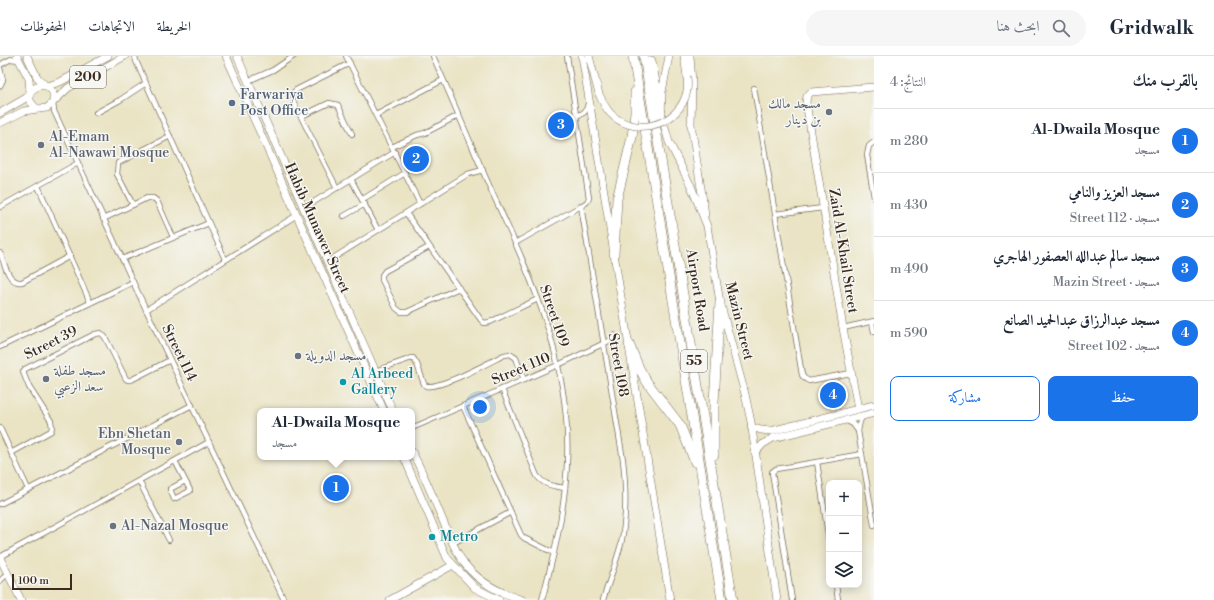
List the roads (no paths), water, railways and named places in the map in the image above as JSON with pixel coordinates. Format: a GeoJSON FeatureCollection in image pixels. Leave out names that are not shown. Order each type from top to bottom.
{"type":"FeatureCollection","features":[{"type":"Feature","properties":{"kind":"highway","name":"Airport Road"},"geometry":{"type":"LineString","coordinates":[[633,56],[704,489],[717,584],[722,600]]}},
{"type":"Feature","properties":{"kind":"highway","name":"Airport Road"},"geometry":{"type":"LineString","coordinates":[[644,56],[733,600]]}},
{"type":"Feature","properties":{"kind":"highway"},"geometry":{"type":"LineString","coordinates":[[650,56],[661,112]]}},
{"type":"Feature","properties":{"kind":"highway"},"geometry":{"type":"LineString","coordinates":[[614,254],[617,199],[632,137],[635,112],[636,71]]}},
{"type":"Feature","properties":{"kind":"highway"},"geometry":{"type":"LineString","coordinates":[[716,500],[713,428],[720,302]]}},
{"type":"Feature","properties":{"kind":"highway"},"geometry":{"type":"LineString","coordinates":[[629,344],[639,368],[647,382],[680,425],[704,489]]}},
{"type":"Feature","properties":{"kind":"highway"},"geometry":{"type":"LineString","coordinates":[[717,584],[717,600]]}},
{"type":"Feature","properties":{"kind":"street"},"geometry":{"type":"LineString","coordinates":[[27,56],[39,80],[46,86]]}},
{"type":"Feature","properties":{"kind":"street","name":"200"},"geometry":{"type":"LineString","coordinates":[[0,113],[26,98],[38,86],[46,86],[60,82],[108,56]]}},
{"type":"Feature","properties":{"kind":"street","name":"200"},"geometry":{"type":"LineString","coordinates":[[0,123],[24,111],[47,108],[68,88],[125,56]]}},
{"type":"Feature","properties":{"kind":"street"},"geometry":{"type":"LineString","coordinates":[[135,56],[225,259]]}},
{"type":"Feature","properties":{"kind":"street","name":"Habib Munawer Street"},"geometry":{"type":"LineString","coordinates":[[226,56],[384,408]]}},
{"type":"Feature","properties":{"kind":"street","name":"Habib Munawer Street"},"geometry":{"type":"LineString","coordinates":[[237,56],[392,408]]}},
{"type":"Feature","properties":{"kind":"street"},"geometry":{"type":"LineString","coordinates":[[248,81],[273,70],[294,56]]}},
{"type":"Feature","properties":{"kind":"street"},"geometry":{"type":"LineString","coordinates":[[346,56],[420,204]]}},
{"type":"Feature","properties":{"kind":"street","name":"Street 109"},"geometry":{"type":"LineString","coordinates":[[433,56],[538,299],[548,325],[558,365],[567,439],[567,463],[562,516],[542,600]]}},
{"type":"Feature","properties":{"kind":"street"},"geometry":{"type":"LineString","coordinates":[[515,243],[581,206],[588,200],[589,195],[579,115],[567,56]]}},
{"type":"Feature","properties":{"kind":"street"},"geometry":{"type":"LineString","coordinates":[[582,56],[670,600]]}},
{"type":"Feature","properties":{"kind":"street"},"geometry":{"type":"LineString","coordinates":[[589,56],[603,104],[610,113],[619,120],[629,125],[640,127],[652,126],[667,119],[680,108],[688,87],[684,56]]}},
{"type":"Feature","properties":{"kind":"street","name":"Mazin Street"},"geometry":{"type":"LineString","coordinates":[[668,56],[662,92],[661,112],[669,142],[691,186],[707,226],[720,302],[745,394],[777,600]]}},
{"type":"Feature","properties":{"kind":"street"},"geometry":{"type":"LineString","coordinates":[[690,56],[692,83],[691,124],[707,226]]}},
{"type":"Feature","properties":{"kind":"street"},"geometry":{"type":"LineString","coordinates":[[0,86],[3,80],[0,66],[15,58],[29,79],[30,101],[39,109],[48,111],[55,115]]}},
{"type":"Feature","properties":{"kind":"street"},"geometry":{"type":"LineString","coordinates":[[338,188],[293,100],[293,93],[296,90],[350,63]]}},
{"type":"Feature","properties":{"kind":"street"},"geometry":{"type":"LineString","coordinates":[[376,115],[443,80]]}},
{"type":"Feature","properties":{"kind":"street"},"geometry":{"type":"LineString","coordinates":[[96,113],[120,100],[146,83]]}},
{"type":"Feature","properties":{"kind":"street","name":"200"},"geometry":{"type":"LineString","coordinates":[[46,86],[53,92],[53,102]]}},
{"type":"Feature","properties":{"kind":"street","name":"Zaid Al-Khail Street"},"geometry":{"type":"LineString","coordinates":[[858,409],[807,110],[807,96],[811,92],[820,90],[874,87]]}},
{"type":"Feature","properties":{"kind":"street"},"geometry":{"type":"LineString","coordinates":[[754,88],[803,377],[806,380],[811,381],[851,373]]}},
{"type":"Feature","properties":{"kind":"street"},"geometry":{"type":"LineString","coordinates":[[579,115],[587,110],[589,99]]}},
{"type":"Feature","properties":{"kind":"street","name":"Street 114"},"geometry":{"type":"LineString","coordinates":[[53,102],[55,115],[284,600]]}},
{"type":"Feature","properties":{"kind":"street"},"geometry":{"type":"LineString","coordinates":[[302,116],[329,103],[334,103],[338,105],[352,134]]}},
{"type":"Feature","properties":{"kind":"street"},"geometry":{"type":"LineString","coordinates":[[392,147],[417,135],[426,133],[459,115]]}},
{"type":"Feature","properties":{"kind":"street"},"geometry":{"type":"LineString","coordinates":[[579,115],[586,116],[593,126]]}},
{"type":"Feature","properties":{"kind":"street"},"geometry":{"type":"LineString","coordinates":[[133,205],[117,174],[118,163],[170,136]]}},
{"type":"Feature","properties":{"kind":"street"},"geometry":{"type":"LineString","coordinates":[[874,142],[869,146],[867,155],[874,198]]}},
{"type":"Feature","properties":{"kind":"street"},"geometry":{"type":"LineString","coordinates":[[304,208],[395,152]]}},
{"type":"Feature","properties":{"kind":"street"},"geometry":{"type":"LineString","coordinates":[[0,207],[78,163]]}},
{"type":"Feature","properties":{"kind":"street"},"geometry":{"type":"LineString","coordinates":[[277,169],[284,172],[286,166]]}},
{"type":"Feature","properties":{"kind":"street"},"geometry":{"type":"LineString","coordinates":[[327,262],[468,174],[483,170]]}},
{"type":"Feature","properties":{"kind":"street"},"geometry":{"type":"LineString","coordinates":[[344,216],[405,173]]}},
{"type":"Feature","properties":{"kind":"street"},"geometry":{"type":"LineString","coordinates":[[351,179],[378,230]]}},
{"type":"Feature","properties":{"kind":"street"},"geometry":{"type":"LineString","coordinates":[[38,186],[90,302]]}},
{"type":"Feature","properties":{"kind":"street"},"geometry":{"type":"LineString","coordinates":[[104,219],[147,198],[153,198],[158,201],[173,237]]}},
{"type":"Feature","properties":{"kind":"street","name":"Street 108"},"geometry":{"type":"LineString","coordinates":[[581,206],[623,460],[625,491],[621,543],[603,600]]}},
{"type":"Feature","properties":{"kind":"street"},"geometry":{"type":"LineString","coordinates":[[775,214],[823,208]]}},
{"type":"Feature","properties":{"kind":"street"},"geometry":{"type":"LineString","coordinates":[[406,213],[484,323],[490,322],[538,299]]}},
{"type":"Feature","properties":{"kind":"street"},"geometry":{"type":"LineString","coordinates":[[146,310],[297,215]]}},
{"type":"Feature","properties":{"kind":"street"},"geometry":{"type":"LineString","coordinates":[[122,259],[208,223]]}},
{"type":"Feature","properties":{"kind":"street"},"geometry":{"type":"LineString","coordinates":[[429,247],[385,271],[382,275],[382,280],[396,308],[401,312],[406,312],[459,288]]}},
{"type":"Feature","properties":{"kind":"street"},"geometry":{"type":"LineString","coordinates":[[0,253],[11,280],[17,282],[22,282],[70,256]]}},
{"type":"Feature","properties":{"kind":"street"},"geometry":{"type":"LineString","coordinates":[[1,345],[133,282]]}},
{"type":"Feature","properties":{"kind":"street"},"geometry":{"type":"LineString","coordinates":[[343,320],[348,319],[350,313]]}},
{"type":"Feature","properties":{"kind":"street"},"geometry":{"type":"LineString","coordinates":[[843,328],[873,322],[874,332]]}},
{"type":"Feature","properties":{"kind":"street","name":"Street 39"},"geometry":{"type":"LineString","coordinates":[[11,453],[51,431],[52,427],[51,421],[28,387],[23,372],[24,369],[95,334],[101,333],[105,337],[126,379],[128,380],[131,380],[170,360]]}},
{"type":"Feature","properties":{"kind":"street","name":"Street 110"},"geometry":{"type":"LineString","coordinates":[[415,427],[558,365],[611,340],[614,335]]}},
{"type":"Feature","properties":{"kind":"street"},"geometry":{"type":"LineString","coordinates":[[375,371],[409,358],[413,358],[418,364],[424,384],[431,387],[449,381],[504,355],[510,354],[516,358],[524,380]]}},
{"type":"Feature","properties":{"kind":"street"},"geometry":{"type":"LineString","coordinates":[[502,389],[537,476],[542,482],[548,485],[565,488]]}},
{"type":"Feature","properties":{"kind":"street"},"geometry":{"type":"LineString","coordinates":[[0,504],[192,405]]}},
{"type":"Feature","properties":{"kind":"street"},"geometry":{"type":"LineString","coordinates":[[751,427],[771,431],[874,405]]}},
{"type":"Feature","properties":{"kind":"street"},"geometry":{"type":"LineString","coordinates":[[463,406],[524,538],[554,553]]}},
{"type":"Feature","properties":{"kind":"street"},"geometry":{"type":"LineString","coordinates":[[755,453],[769,440],[874,413]]}},
{"type":"Feature","properties":{"kind":"street"},"geometry":{"type":"LineString","coordinates":[[864,415],[860,421],[858,431],[874,525]]}},
{"type":"Feature","properties":{"kind":"street"},"geometry":{"type":"LineString","coordinates":[[845,420],[853,424],[858,431]]}},
{"type":"Feature","properties":{"kind":"street"},"geometry":{"type":"LineString","coordinates":[[814,421],[813,424],[817,428]]}},
{"type":"Feature","properties":{"kind":"street"},"geometry":{"type":"LineString","coordinates":[[0,428],[28,489]]}},
{"type":"Feature","properties":{"kind":"street"},"geometry":{"type":"LineString","coordinates":[[21,600],[0,557],[209,442]]}},
{"type":"Feature","properties":{"kind":"street"},"geometry":{"type":"LineString","coordinates":[[792,600],[772,473],[776,469],[862,454]]}},
{"type":"Feature","properties":{"kind":"street"},"geometry":{"type":"LineString","coordinates":[[415,459],[444,524],[464,562],[476,576],[490,587],[523,600]]}},
{"type":"Feature","properties":{"kind":"street"},"geometry":{"type":"LineString","coordinates":[[405,460],[447,558],[475,588],[499,600]]}},
{"type":"Feature","properties":{"kind":"street"},"geometry":{"type":"LineString","coordinates":[[175,461],[185,481],[190,492],[174,499],[170,489],[185,481]]}},
{"type":"Feature","properties":{"kind":"street"},"geometry":{"type":"LineString","coordinates":[[817,462],[826,521]]}},
{"type":"Feature","properties":{"kind":"street"},"geometry":{"type":"LineString","coordinates":[[139,481],[169,540]]}},
{"type":"Feature","properties":{"kind":"street"},"geometry":{"type":"LineString","coordinates":[[453,543],[511,512]]}},
{"type":"Feature","properties":{"kind":"street"},"geometry":{"type":"LineString","coordinates":[[430,518],[434,519],[440,513]]}},
{"type":"Feature","properties":{"kind":"street"},"geometry":{"type":"LineString","coordinates":[[435,528],[439,524],[444,524]]}},
{"type":"Feature","properties":{"kind":"street"},"geometry":{"type":"LineString","coordinates":[[390,600],[453,565]]}},
{"type":"Feature","properties":{"kind":"street"},"geometry":{"type":"LineString","coordinates":[[0,581],[8,573]]}},
{"type":"Feature","properties":{"kind":"street"},"geometry":{"type":"LineString","coordinates":[[836,588],[838,600]]}},
{"type":"Feature","properties":{"kind":"place","name":"Farwariya Post Office"},"geometry":{"type":"Point","coordinates":[232,103]}},
{"type":"Feature","properties":{"kind":"place","name":"مسجد مالك بن دينار"},"geometry":{"type":"Point","coordinates":[829,112]}},
{"type":"Feature","properties":{"kind":"place","name":"مسجد سالم عبدالله العصفور الهاجري"},"geometry":{"type":"Point","coordinates":[561,125]}},
{"type":"Feature","properties":{"kind":"place","name":"Al-Emam Al-Nawawi Mosque"},"geometry":{"type":"Point","coordinates":[41,145]}},
{"type":"Feature","properties":{"kind":"place","name":"مسجد العزيز والنامي"},"geometry":{"type":"Point","coordinates":[416,159]}},
{"type":"Feature","properties":{"kind":"place","name":"مسجد الدويلة"},"geometry":{"type":"Point","coordinates":[298,356]}},
{"type":"Feature","properties":{"kind":"place","name":"مسجد طفلة سعد الزعبي"},"geometry":{"type":"Point","coordinates":[46,379]}},
{"type":"Feature","properties":{"kind":"place","name":"Al Arbeed Gallery"},"geometry":{"type":"Point","coordinates":[343,382]}},
{"type":"Feature","properties":{"kind":"place","name":"مسجد عبدالرزاق عبدالحميد الصانع"},"geometry":{"type":"Point","coordinates":[833,395]}},
{"type":"Feature","properties":{"kind":"place","name":"Ebn Shetan Mosque"},"geometry":{"type":"Point","coordinates":[179,442]}},
{"type":"Feature","properties":{"kind":"place","name":"Al-Dwaila Mosque"},"geometry":{"type":"Point","coordinates":[336,488]}},
{"type":"Feature","properties":{"kind":"place","name":"Al-Nazal Mosque"},"geometry":{"type":"Point","coordinates":[113,526]}},
{"type":"Feature","properties":{"kind":"place","name":"Metro"},"geometry":{"type":"Point","coordinates":[432,537]}}]}
